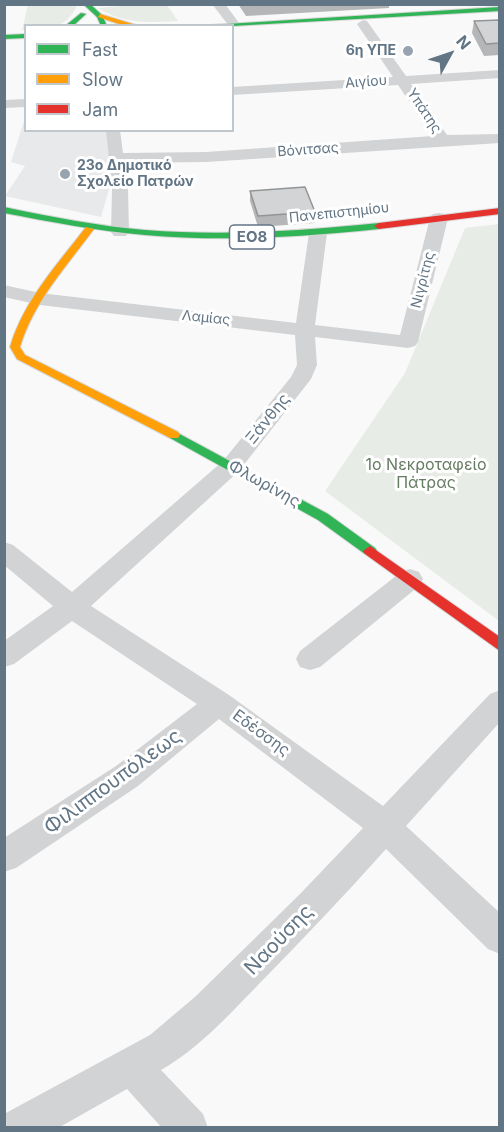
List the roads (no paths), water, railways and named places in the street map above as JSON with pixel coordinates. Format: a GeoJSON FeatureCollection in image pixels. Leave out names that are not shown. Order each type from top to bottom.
{"type":"FeatureCollection","features":[{"type":"Feature","properties":{"kind":"main road"},"geometry":{"type":"LineString","coordinates":[[234,28],[500,9]]}},
{"type":"Feature","properties":{"kind":"main road"},"geometry":{"type":"LineString","coordinates":[[72,24],[91,14],[127,24]]}},
{"type":"Feature","properties":{"kind":"main road"},"geometry":{"type":"LineString","coordinates":[[234,28],[500,17]]}},
{"type":"Feature","properties":{"kind":"main road"},"geometry":{"type":"LineString","coordinates":[[4,37],[24,36]]}},
{"type":"Feature","properties":{"kind":"main road"},"geometry":{"type":"LineString","coordinates":[[4,46],[24,44]]}},
{"type":"Feature","properties":{"kind":"main road","name":"Πανεπιστημίου"},"geometry":{"type":"LineString","coordinates":[[4,210],[90,229],[236,238],[318,233],[500,211]]}},
{"type":"Feature","properties":{"kind":"main road","name":"Φλωρίνης"},"geometry":{"type":"LineString","coordinates":[[90,229],[40,299],[10,347],[27,361],[231,466],[323,517],[500,645]]}},
{"type":"Feature","properties":{"kind":"street"},"geometry":{"type":"LineString","coordinates":[[218,4],[230,24]]}},
{"type":"Feature","properties":{"kind":"street","name":"Υπάτης"},"geometry":{"type":"LineString","coordinates":[[363,24],[442,140]]}},
{"type":"Feature","properties":{"kind":"street","name":"Αιγίου"},"geometry":{"type":"LineString","coordinates":[[234,91],[500,74]]}},
{"type":"Feature","properties":{"kind":"street"},"geometry":{"type":"LineString","coordinates":[[4,104],[24,103]]}},
{"type":"Feature","properties":{"kind":"street"},"geometry":{"type":"LineString","coordinates":[[114,132],[120,189],[120,232]]}},
{"type":"Feature","properties":{"kind":"street","name":"Βόνιτσας"},"geometry":{"type":"LineString","coordinates":[[117,158],[206,158],[442,140],[500,138]]}},
{"type":"Feature","properties":{"kind":"street","name":"Νιγρίτης"},"geometry":{"type":"LineString","coordinates":[[408,342],[439,218]]}},
{"type":"Feature","properties":{"kind":"street","name":"Ξάνθης"},"geometry":{"type":"LineString","coordinates":[[4,656],[72,607],[231,466],[303,376],[307,361],[305,329],[318,233]]}},
{"type":"Feature","properties":{"kind":"street","name":"Λαμίας"},"geometry":{"type":"LineString","coordinates":[[4,291],[40,299],[408,342]]}},
{"type":"Feature","properties":{"kind":"street","name":"Εδέσσης"},"geometry":{"type":"LineString","coordinates":[[4,551],[72,607],[219,703],[385,827],[500,937]]}},
{"type":"Feature","properties":{"kind":"street"},"geometry":{"type":"LineString","coordinates":[[310,658],[410,579]]}},
{"type":"Feature","properties":{"kind":"street","name":"Ναούσης"},"geometry":{"type":"LineString","coordinates":[[18,1128],[163,1048],[217,1002],[312,906],[500,702]]}},
{"type":"Feature","properties":{"kind":"street","name":"Φιλιππουπόλεως"},"geometry":{"type":"LineString","coordinates":[[4,857],[127,776],[219,703]]}},
{"type":"Feature","properties":{"kind":"street"},"geometry":{"type":"LineString","coordinates":[[132,1066],[189,1128]]}},
{"type":"Feature","properties":{"kind":"place","name":"6η ΥΠΕ"},"geometry":{"type":"Point","coordinates":[408,51]}},
{"type":"Feature","properties":{"kind":"place","name":"23ο Δημοτικό Σχολείο Πατρών"},"geometry":{"type":"Point","coordinates":[65,174]}},
{"type":"Feature","properties":{"kind":"park label","name":"1o Νεκροταφείο Πάτρας"},"geometry":{"type":"Point","coordinates":[426,474]}}]}
